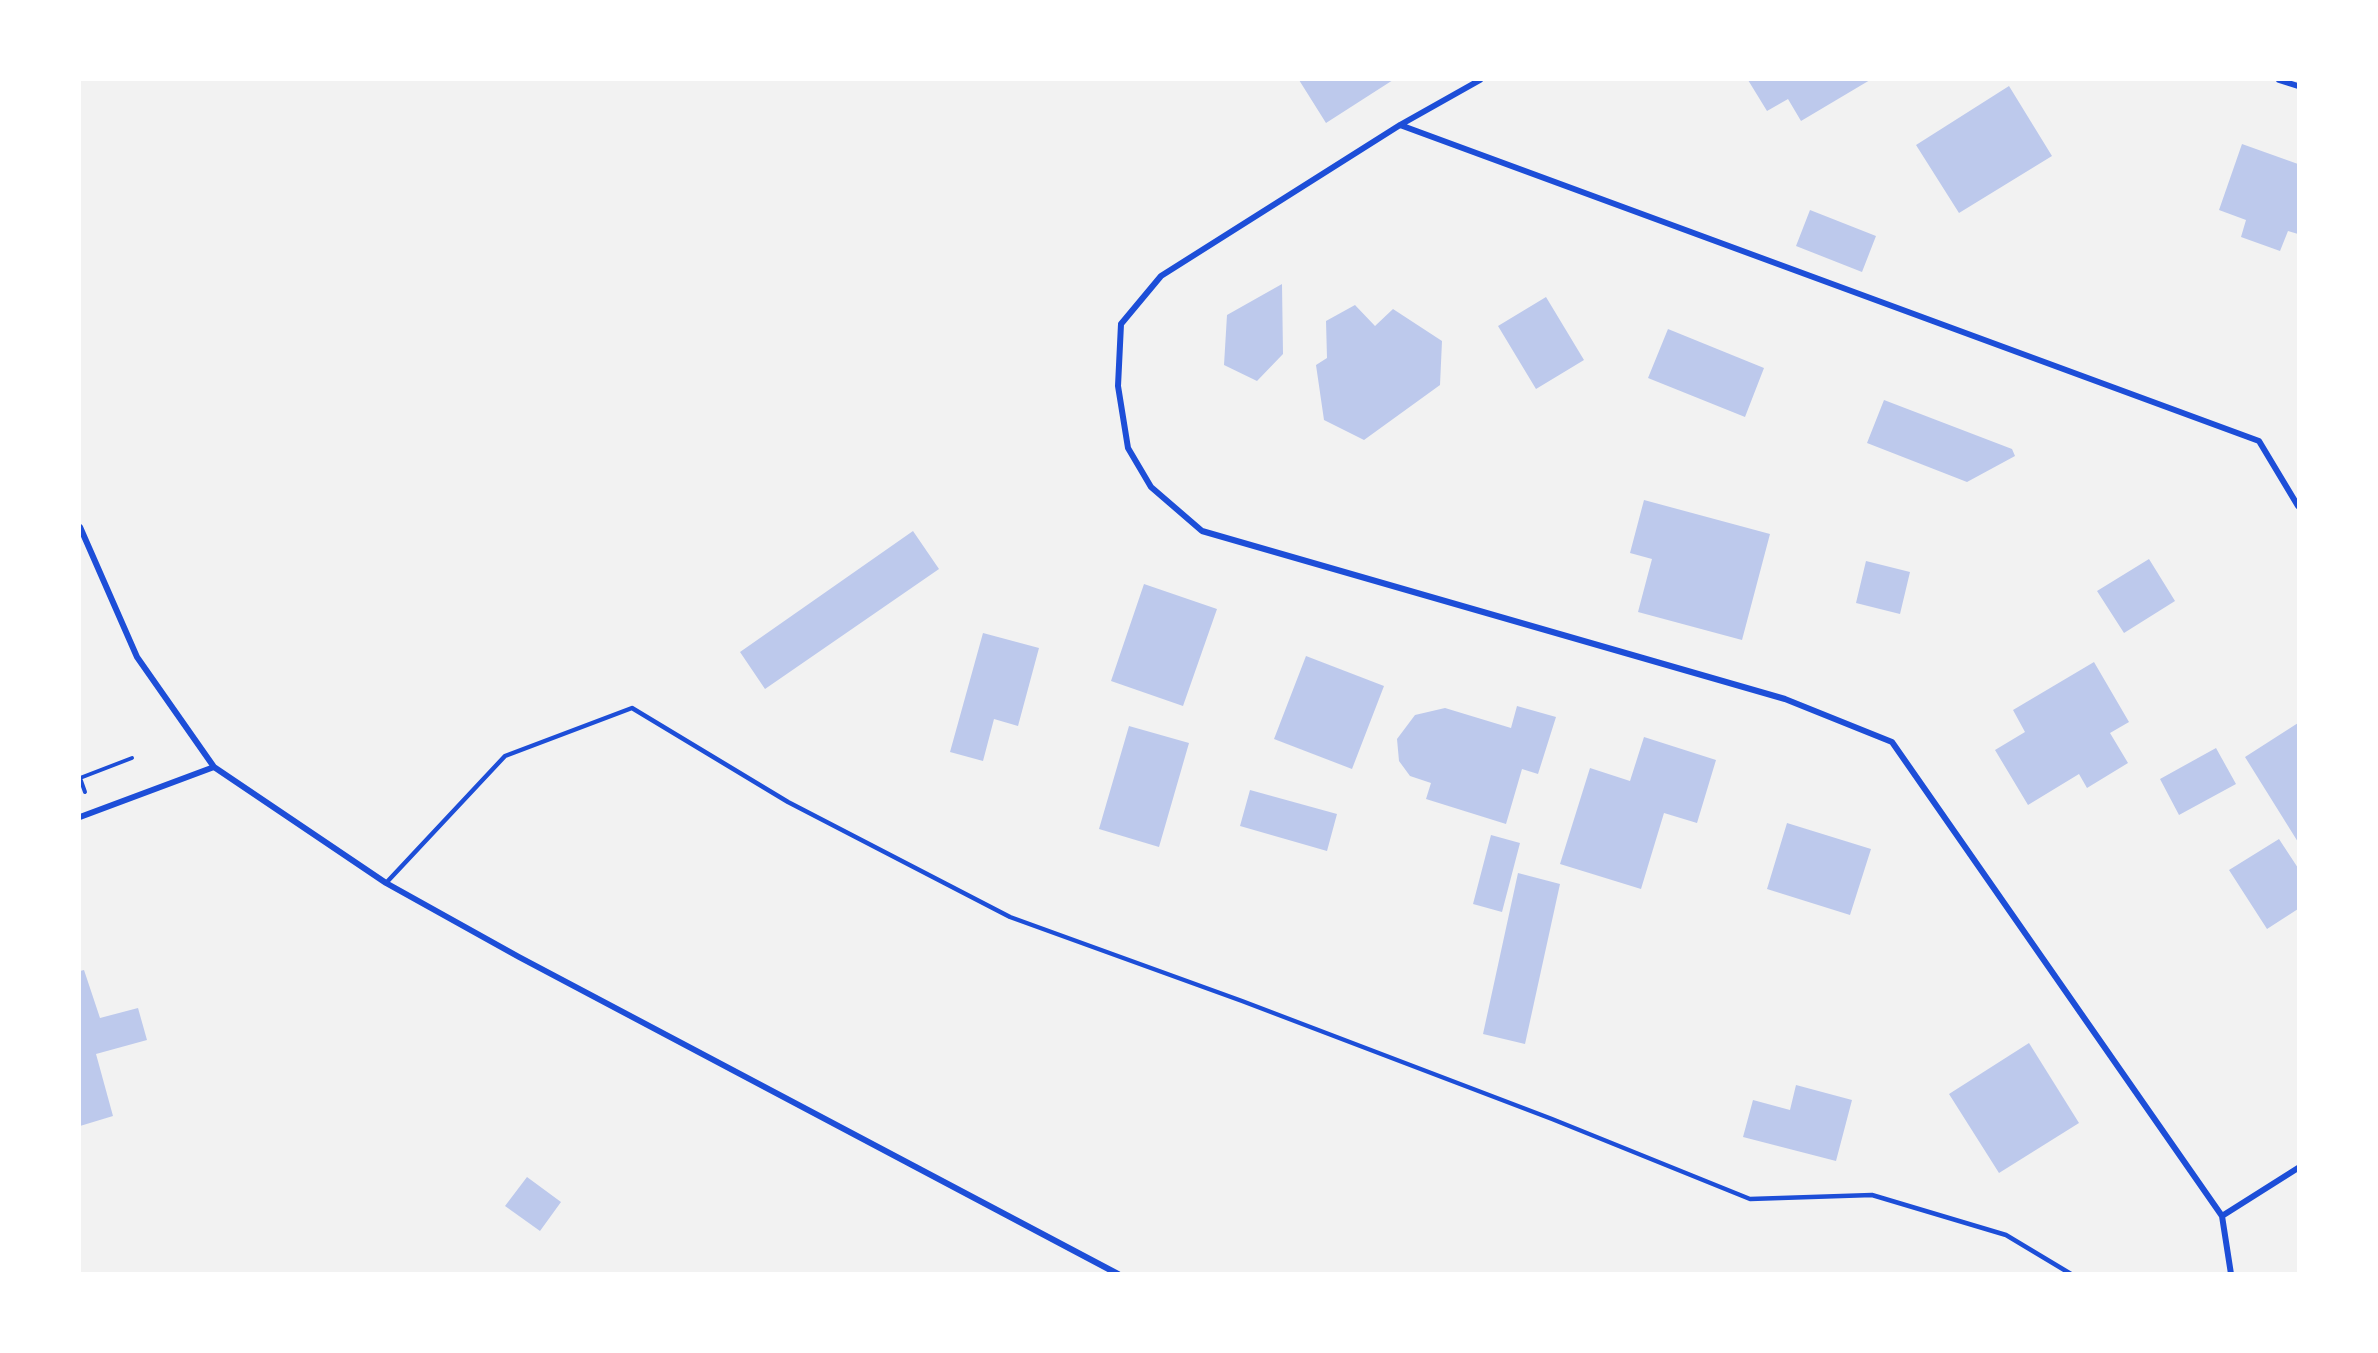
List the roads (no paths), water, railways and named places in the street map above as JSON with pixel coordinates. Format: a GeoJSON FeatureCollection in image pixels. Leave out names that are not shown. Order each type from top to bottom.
{"type":"FeatureCollection","features":[{"type":"Feature","properties":{"kind":"street"},"geometry":{"type":"LineString","coordinates":[[1480,80],[1400,125],[1161,276],[1121,324],[1118,386],[1128,448],[1151,487],[1202,531],[1785,699],[1892,742],[2222,1216],[2231,1274]]}},
{"type":"Feature","properties":{"kind":"street"},"geometry":{"type":"LineString","coordinates":[[2279,80],[2298,86]]}},
{"type":"Feature","properties":{"kind":"street"},"geometry":{"type":"LineString","coordinates":[[1400,125],[2259,441],[2298,506]]}},
{"type":"Feature","properties":{"kind":"street"},"geometry":{"type":"LineString","coordinates":[[80,527],[137,657],[214,766],[386,883],[519,957],[1118,1274]]}},
{"type":"Feature","properties":{"kind":"street"},"geometry":{"type":"LineString","coordinates":[[80,817],[214,766]]}},
{"type":"Feature","properties":{"kind":"street"},"geometry":{"type":"LineString","coordinates":[[2222,1216],[2298,1168]]}},
{"type":"Feature","properties":{"kind":"lane"},"geometry":{"type":"LineString","coordinates":[[386,883],[505,756],[632,708],[788,802],[1010,917],[1530,1110],[1750,1199],[1872,1195],[2006,1235],[2071,1274]]}}]}
